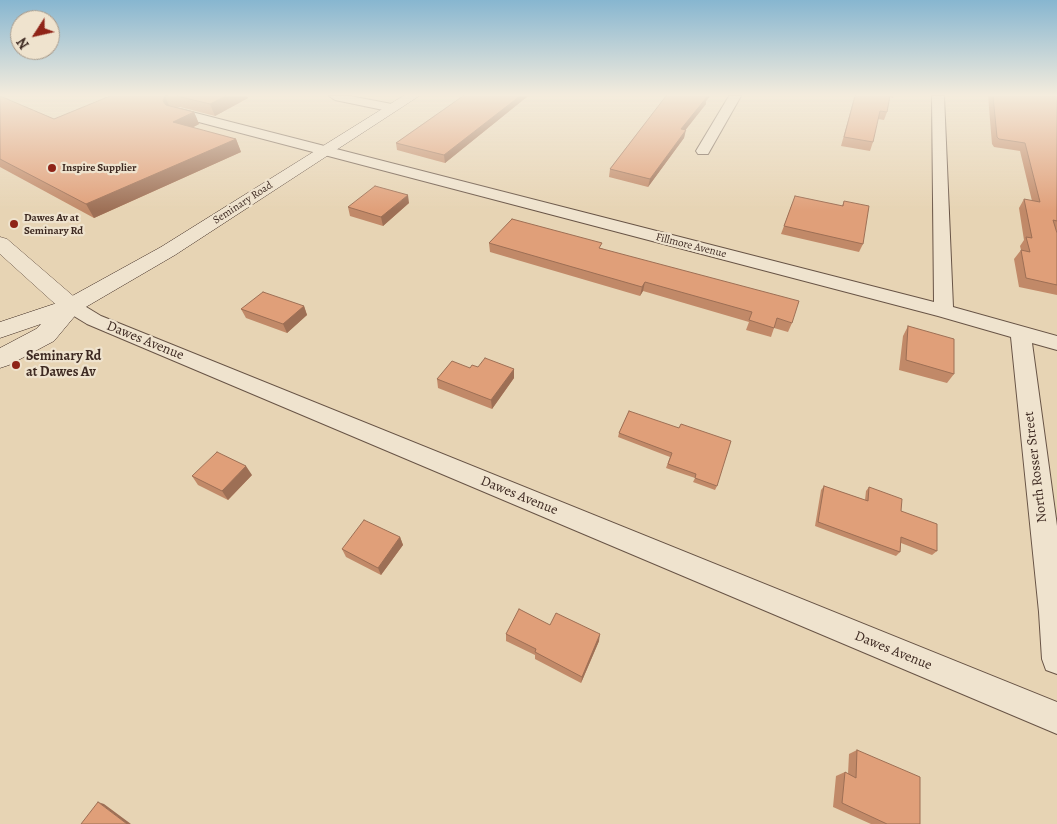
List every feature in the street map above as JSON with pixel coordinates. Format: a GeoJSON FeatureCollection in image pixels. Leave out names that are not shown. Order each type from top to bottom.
{"type":"FeatureCollection","features":[{"type":"Feature","properties":{"kind":"main road","name":"Seminary Road"},"geometry":{"type":"LineString","coordinates":[[0,330],[71,306],[168,251],[351,134]]}},
{"type":"Feature","properties":{"kind":"main road","name":"Dawes Avenue"},"geometry":{"type":"LineString","coordinates":[[0,243],[71,306]]}},
{"type":"Feature","properties":{"kind":"main road","name":"Seminary Road"},"geometry":{"type":"LineString","coordinates":[[0,359],[45,335],[71,306]]}},
{"type":"Feature","properties":{"kind":"street","name":"Fillmore Avenue"},"geometry":{"type":"LineString","coordinates":[[262,134],[944,310],[1020,334],[1057,343]]}},
{"type":"Feature","properties":{"kind":"street"},"geometry":{"type":"LineString","coordinates":[[703,151],[713,134]]}},
{"type":"Feature","properties":{"kind":"street"},"geometry":{"type":"LineString","coordinates":[[939,134],[944,310]]}},
{"type":"Feature","properties":{"kind":"street","name":"Dawes Avenue"},"geometry":{"type":"LineString","coordinates":[[71,306],[103,324],[1057,718]]}},
{"type":"Feature","properties":{"kind":"street","name":"North Rosser Street"},"geometry":{"type":"LineString","coordinates":[[1020,334],[1054,612],[1057,659]]}},
{"type":"Feature","properties":{"kind":"building"},"geometry":{"type":"Polygon","coordinates":[[[0,134],[219,134],[236,139],[86,204],[0,159],[0,134]]]}},
{"type":"Feature","properties":{"kind":"building"},"geometry":{"type":"Polygon","coordinates":[[[408,134],[470,134],[444,155],[396,143],[408,134]]]}},
{"type":"Feature","properties":{"kind":"building"},"geometry":{"type":"Polygon","coordinates":[[[637,134],[683,134],[650,179],[610,169],[637,134]]]}},
{"type":"Feature","properties":{"kind":"building"},"geometry":{"type":"Polygon","coordinates":[[[845,134],[875,134],[873,142],[844,137],[845,134]]]}},
{"type":"Feature","properties":{"kind":"building"},"geometry":{"type":"Polygon","coordinates":[[[997,134],[1057,134],[1057,221],[1053,220],[1057,233],[1057,285],[1026,278],[1021,250],[1030,252],[1026,237],[1032,238],[1024,199],[1040,202],[1025,143],[999,139],[997,134]]]}},
{"type":"Feature","properties":{"kind":"building"},"geometry":{"type":"Polygon","coordinates":[[[375,186],[408,195],[381,217],[348,207],[375,186]]]}},
{"type":"Feature","properties":{"kind":"building"},"geometry":{"type":"Polygon","coordinates":[[[795,196],[843,206],[844,201],[869,206],[863,244],[784,226],[795,196]]]}},
{"type":"Feature","properties":{"kind":"building"},"geometry":{"type":"Polygon","coordinates":[[[512,219],[602,243],[599,248],[799,301],[792,323],[777,318],[774,328],[749,320],[752,312],[645,282],[642,287],[489,243],[512,219]]]}},
{"type":"Feature","properties":{"kind":"building"},"geometry":{"type":"Polygon","coordinates":[[[263,292],[304,306],[283,324],[241,309],[263,292]]]}},
{"type":"Feature","properties":{"kind":"building"},"geometry":{"type":"Polygon","coordinates":[[[908,326],[954,339],[954,374],[906,360],[908,326]]]}},
{"type":"Feature","properties":{"kind":"building"},"geometry":{"type":"Polygon","coordinates":[[[485,358],[514,369],[491,400],[437,379],[452,361],[470,368],[472,365],[478,367],[485,358]]]}},
{"type":"Feature","properties":{"kind":"building"},"geometry":{"type":"Polygon","coordinates":[[[629,411],[679,428],[681,424],[731,441],[717,486],[695,478],[696,474],[668,464],[672,453],[619,433],[629,411]]]}},
{"type":"Feature","properties":{"kind":"building"},"geometry":{"type":"Polygon","coordinates":[[[217,452],[246,466],[222,491],[192,476],[217,452]]]}},
{"type":"Feature","properties":{"kind":"building"},"geometry":{"type":"Polygon","coordinates":[[[824,486],[868,501],[869,487],[902,499],[901,511],[937,524],[937,551],[901,537],[900,552],[818,522],[824,486]]]}},
{"type":"Feature","properties":{"kind":"building"},"geometry":{"type":"Polygon","coordinates":[[[364,520],[400,537],[378,568],[342,549],[364,520]]]}},
{"type":"Feature","properties":{"kind":"building"},"geometry":{"type":"Polygon","coordinates":[[[519,609],[550,625],[556,613],[600,634],[582,677],[535,652],[536,649],[506,634],[519,609]]]}},
{"type":"Feature","properties":{"kind":"building"},"geometry":{"type":"Polygon","coordinates":[[[857,750],[920,777],[920,824],[887,824],[842,803],[845,772],[856,778],[857,750]]]}},
{"type":"Feature","properties":{"kind":"building"},"geometry":{"type":"Polygon","coordinates":[[[98,802],[127,824],[81,824],[98,802]]]}},
{"type":"Feature","properties":{"kind":"place","name":"Inspire Supplier"},"geometry":{"type":"Point","coordinates":[52,168]}},
{"type":"Feature","properties":{"kind":"place","name":"Dawes Av at Seminary Rd"},"geometry":{"type":"Point","coordinates":[14,224]}},
{"type":"Feature","properties":{"kind":"place","name":"Seminary Rd at Dawes Av"},"geometry":{"type":"Point","coordinates":[16,365]}}]}
